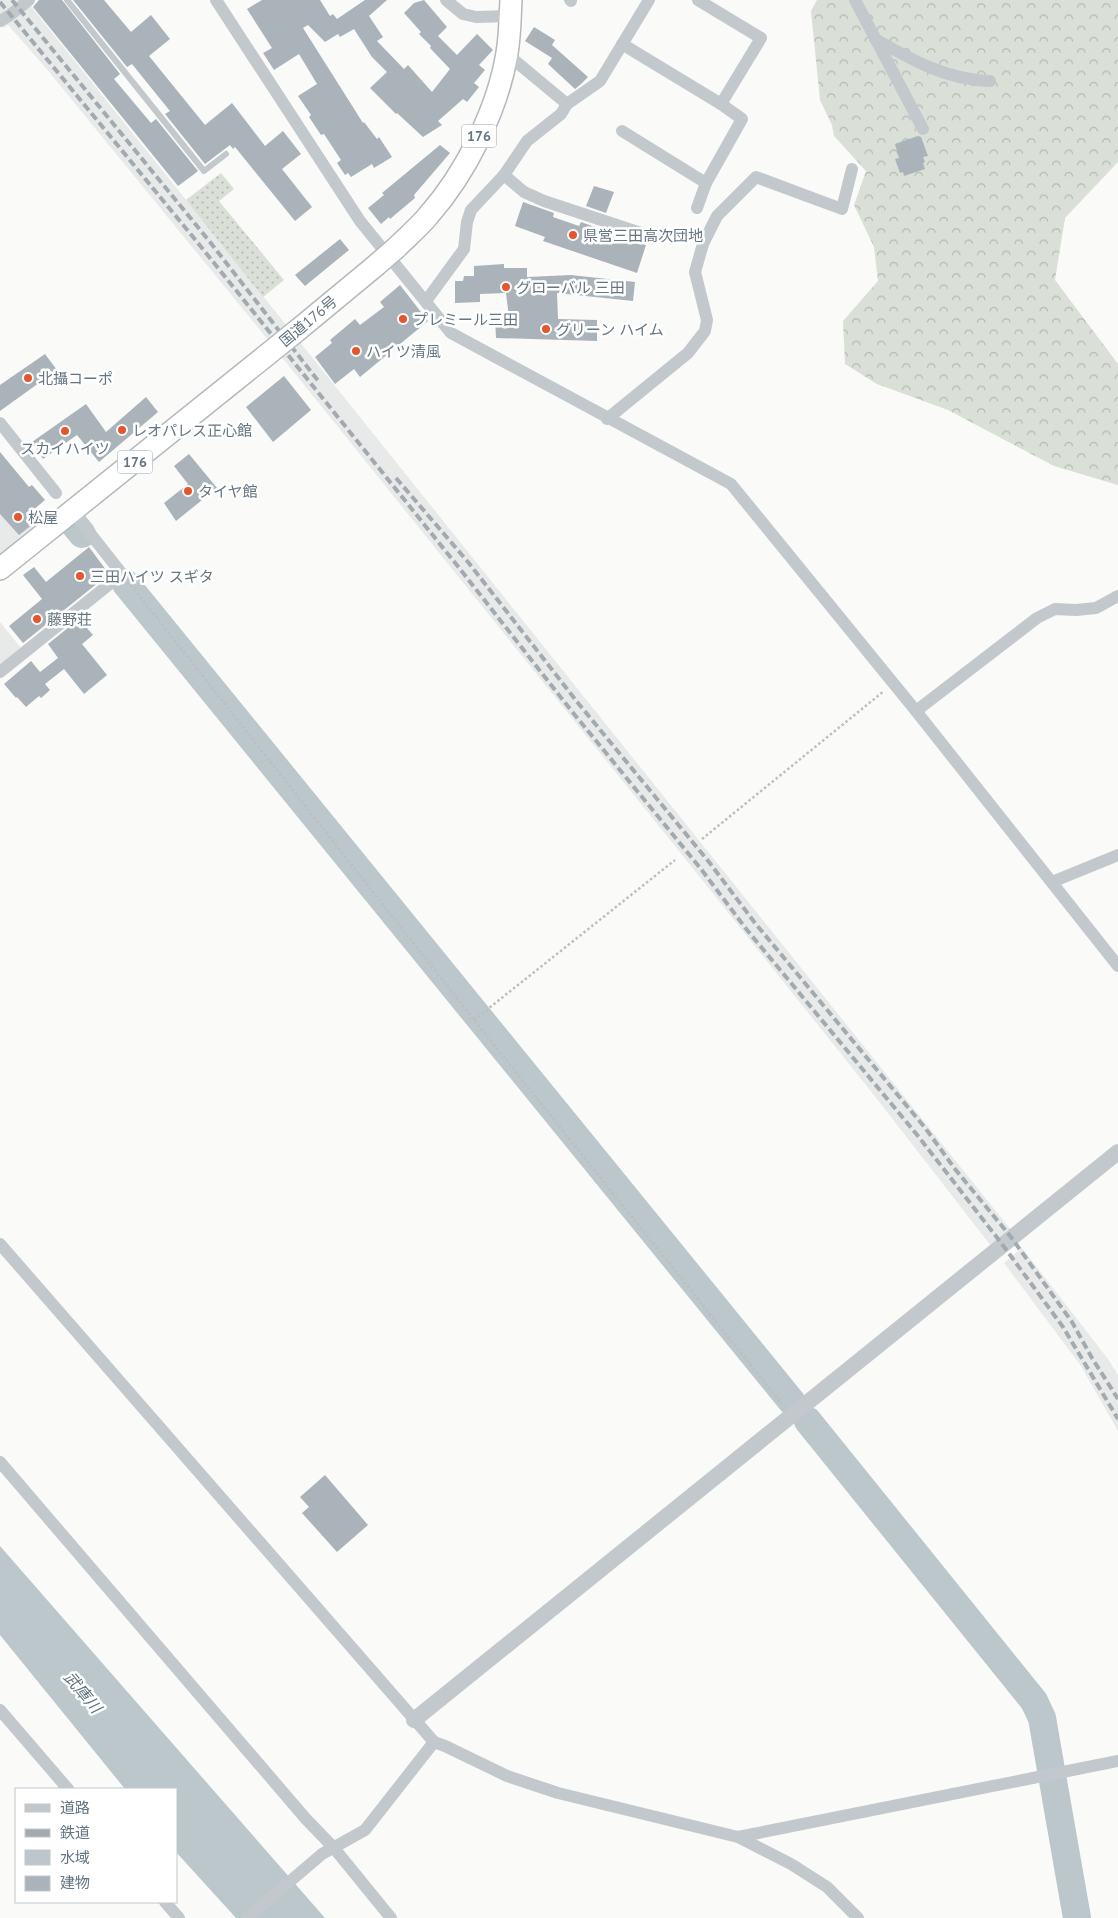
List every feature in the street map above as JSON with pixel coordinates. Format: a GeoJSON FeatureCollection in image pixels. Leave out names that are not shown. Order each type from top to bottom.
{"type":"FeatureCollection","features":[{"type":"Feature","properties":{"kind":"highway","name":"国道176号"},"geometry":{"type":"LineString","coordinates":[[0,569],[299,329],[396,248],[428,216],[455,181],[476,142],[496,97],[507,54],[510,8]]}},
{"type":"Feature","properties":{"kind":"street"},"geometry":{"type":"LineString","coordinates":[[0,21],[10,16],[28,0]]}},
{"type":"Feature","properties":{"kind":"street"},"geometry":{"type":"LineString","coordinates":[[216,0],[360,220],[451,333],[731,484],[916,711],[1118,966]]}},
{"type":"Feature","properties":{"kind":"street"},"geometry":{"type":"LineString","coordinates":[[446,0],[463,14],[476,17],[510,8]]}},
{"type":"Feature","properties":{"kind":"street"},"geometry":{"type":"LineString","coordinates":[[426,301],[464,249],[466,222],[471,210],[504,175],[527,141],[561,114],[567,104],[600,81],[649,0]]}},
{"type":"Feature","properties":{"kind":"street"},"geometry":{"type":"LineString","coordinates":[[698,0],[761,38],[721,104]]}},
{"type":"Feature","properties":{"kind":"street"},"geometry":{"type":"LineString","coordinates":[[855,0],[923,129]]}},
{"type":"Feature","properties":{"kind":"street"},"geometry":{"type":"LineString","coordinates":[[875,39],[917,63],[950,76],[975,81],[990,81]]}},
{"type":"Feature","properties":{"kind":"street"},"geometry":{"type":"LineString","coordinates":[[622,44],[721,104],[742,119],[706,182],[697,208]]}},
{"type":"Feature","properties":{"kind":"street"},"geometry":{"type":"LineString","coordinates":[[507,54],[567,104]]}},
{"type":"Feature","properties":{"kind":"street"},"geometry":{"type":"LineString","coordinates":[[622,131],[706,182]]}},
{"type":"Feature","properties":{"kind":"street"},"geometry":{"type":"LineString","coordinates":[[608,419],[688,353],[705,331],[707,320],[695,272],[703,244],[717,216],[756,178],[842,209],[852,169]]}},
{"type":"Feature","properties":{"kind":"street"},"geometry":{"type":"LineString","coordinates":[[504,175],[524,192],[544,201],[653,237]]}},
{"type":"Feature","properties":{"kind":"street"},"geometry":{"type":"LineString","coordinates":[[0,423],[56,492]]}},
{"type":"Feature","properties":{"kind":"street"},"geometry":{"type":"LineString","coordinates":[[0,672],[122,574],[78,518]]}},
{"type":"Feature","properties":{"kind":"street"},"geometry":{"type":"LineString","coordinates":[[916,711],[1037,618],[1055,609],[1076,610],[1096,608],[1118,596]]}},
{"type":"Feature","properties":{"kind":"street"},"geometry":{"type":"LineString","coordinates":[[1052,882],[1118,855]]}},
{"type":"Feature","properties":{"kind":"street"},"geometry":{"type":"LineString","coordinates":[[414,1720],[1118,1152]]}},
{"type":"Feature","properties":{"kind":"street"},"geometry":{"type":"LineString","coordinates":[[0,1244],[434,1742],[507,1776],[558,1793],[738,1837],[791,1864],[827,1887],[858,1918]]}},
{"type":"Feature","properties":{"kind":"street"},"geometry":{"type":"LineString","coordinates":[[0,1462],[306,1819],[328,1851],[391,1918]]}},
{"type":"Feature","properties":{"kind":"street"},"geometry":{"type":"LineString","coordinates":[[0,1710],[67,1788]]}},
{"type":"Feature","properties":{"kind":"street"},"geometry":{"type":"LineString","coordinates":[[247,1918],[328,1851],[365,1830],[434,1742]]}},
{"type":"Feature","properties":{"kind":"street"},"geometry":{"type":"LineString","coordinates":[[738,1837],[1118,1761]]}},
{"type":"Feature","properties":{"kind":"street"},"geometry":{"type":"LineString","coordinates":[[166,1903],[179,1918]]}},
{"type":"Feature","properties":{"kind":"lane"},"geometry":{"type":"LineString","coordinates":[[67,0],[204,171],[226,154]]}},
{"type":"Feature","properties":{"kind":"path"},"geometry":{"type":"LineString","coordinates":[[122,574],[474,1020],[790,1415]]}},
{"type":"Feature","properties":{"kind":"path"},"geometry":{"type":"LineString","coordinates":[[702,839],[893,684]]}},
{"type":"Feature","properties":{"kind":"path"},"geometry":{"type":"LineString","coordinates":[[474,1020],[675,860]]}},
{"type":"Feature","properties":{"kind":"shaded area"},"geometry":{"type":"Polygon","coordinates":[[[0,0],[26,0],[1011,1230],[991,1246],[877,1099],[260,330],[45,67],[8,25],[3,28],[0,25],[0,0]]]}},
{"type":"Feature","properties":{"kind":"shaded area"},"geometry":{"type":"Polygon","coordinates":[[[16,499],[36,524],[0,554],[0,512],[16,499]]]}},
{"type":"Feature","properties":{"kind":"shaded area"},"geometry":{"type":"Polygon","coordinates":[[[0,622],[22,649],[0,667],[0,622]]]}},
{"type":"Feature","properties":{"kind":"shaded area"},"geometry":{"type":"Polygon","coordinates":[[[1022,1248],[1108,1359],[1118,1375],[1118,1431],[1081,1366],[1004,1263],[1022,1248]]]}},
{"type":"Feature","properties":{"kind":"green space"},"geometry":{"type":"Polygon","coordinates":[[[817,0],[1118,0],[1118,162],[1065,218],[1055,280],[1118,364],[1118,485],[1054,466],[948,410],[877,384],[845,364],[843,321],[878,281],[874,247],[854,205],[866,171],[834,136],[832,125],[820,100],[811,11],[817,0]]]}},
{"type":"Feature","properties":{"kind":"green space"},"geometry":{"type":"Polygon","coordinates":[[[221,173],[234,189],[219,201],[284,280],[263,297],[186,200],[221,173]]]}},
{"type":"Feature","properties":{"kind":"water","name":"武庫川"},"geometry":{"type":"Polygon","coordinates":[[[0,1546],[325,1918],[236,1918],[178,1854],[178,1788],[124,1788],[0,1635],[0,1546]]]}},
{"type":"Feature","properties":{"kind":"building"},"geometry":{"type":"Polygon","coordinates":[[[39,0],[62,0],[120,74],[114,79],[151,123],[156,119],[198,171],[178,186],[33,7],[39,0]]]}},
{"type":"Feature","properties":{"kind":"building"},"geometry":{"type":"Polygon","coordinates":[[[73,0],[104,0],[131,32],[151,15],[170,39],[149,56],[205,125],[232,103],[265,146],[283,131],[301,154],[282,169],[312,207],[295,221],[235,147],[233,149],[230,145],[205,164],[165,114],[170,111],[132,64],[127,67],[73,0]]]}},
{"type":"Feature","properties":{"kind":"building"},"geometry":{"type":"Polygon","coordinates":[[[262,0],[320,0],[330,16],[333,14],[337,19],[365,0],[387,0],[369,16],[383,37],[377,41],[404,69],[408,65],[432,92],[450,69],[430,48],[431,46],[419,34],[421,32],[404,13],[414,3],[424,0],[447,27],[438,36],[457,55],[477,34],[493,50],[479,65],[485,70],[474,83],[479,87],[467,102],[463,99],[438,121],[442,125],[423,137],[370,88],[387,72],[372,57],[354,29],[340,37],[338,34],[325,42],[308,25],[303,28],[363,123],[377,139],[379,137],[392,157],[374,168],[372,164],[351,177],[348,173],[345,175],[337,163],[341,160],[324,134],[321,135],[309,117],[311,115],[298,96],[317,84],[299,54],[274,70],[263,53],[272,48],[247,9],[262,0]]]}},
{"type":"Feature","properties":{"kind":"building"},"geometry":{"type":"Polygon","coordinates":[[[534,27],[555,40],[552,45],[588,77],[575,89],[548,64],[552,58],[525,41],[534,27]]]}},
{"type":"Feature","properties":{"kind":"building"},"geometry":{"type":"Polygon","coordinates":[[[918,136],[921,137],[928,156],[923,157],[925,169],[904,176],[903,172],[900,173],[895,159],[899,158],[895,144],[918,136]]]}},
{"type":"Feature","properties":{"kind":"building"},"geometry":{"type":"Polygon","coordinates":[[[440,145],[450,153],[414,195],[415,198],[381,224],[368,208],[384,195],[382,193],[440,145]]]}},
{"type":"Feature","properties":{"kind":"building"},"geometry":{"type":"Polygon","coordinates":[[[594,186],[614,192],[606,213],[586,206],[594,186]]]}},
{"type":"Feature","properties":{"kind":"building","name":"県営三田高次団地"},"geometry":{"type":"Polygon","coordinates":[[[523,202],[554,213],[553,217],[579,226],[581,222],[646,245],[637,273],[543,241],[545,237],[515,226],[523,202]]]}},
{"type":"Feature","properties":{"kind":"building"},"geometry":{"type":"Polygon","coordinates":[[[340,239],[349,250],[305,286],[295,275],[340,239]]]}},
{"type":"Feature","properties":{"kind":"building"},"geometry":{"type":"Polygon","coordinates":[[[504,264],[504,268],[527,268],[527,277],[571,275],[635,282],[633,301],[557,293],[558,319],[597,320],[597,341],[496,338],[495,317],[509,318],[506,293],[480,294],[480,302],[455,303],[455,281],[463,281],[464,276],[474,276],[474,266],[504,264]]]}},
{"type":"Feature","properties":{"kind":"building"},"geometry":{"type":"Polygon","coordinates":[[[400,285],[428,321],[360,377],[354,369],[335,384],[315,357],[332,343],[330,340],[355,319],[360,325],[384,307],[380,302],[400,285]]]}},
{"type":"Feature","properties":{"kind":"building","name":"北攝コーポ"},"geometry":{"type":"Polygon","coordinates":[[[45,354],[57,370],[0,411],[0,385],[45,354]]]}},
{"type":"Feature","properties":{"kind":"building"},"geometry":{"type":"Polygon","coordinates":[[[284,376],[311,410],[273,442],[246,407],[284,376]]]}},
{"type":"Feature","properties":{"kind":"building"},"geometry":{"type":"Polygon","coordinates":[[[146,397],[158,412],[99,462],[77,435],[43,459],[32,442],[86,404],[106,432],[146,397]]]}},
{"type":"Feature","properties":{"kind":"building"},"geometry":{"type":"Polygon","coordinates":[[[0,452],[29,487],[32,485],[45,500],[26,516],[33,524],[19,535],[0,514],[0,452]]]}},
{"type":"Feature","properties":{"kind":"building"},"geometry":{"type":"Polygon","coordinates":[[[189,454],[217,488],[176,521],[164,503],[188,484],[174,466],[189,454]]]}},
{"type":"Feature","properties":{"kind":"building"},"geometry":{"type":"Polygon","coordinates":[[[89,547],[109,574],[23,643],[9,626],[42,599],[23,575],[34,567],[46,582],[89,547]]]}},
{"type":"Feature","properties":{"kind":"building"},"geometry":{"type":"Polygon","coordinates":[[[79,619],[93,635],[82,644],[107,675],[84,694],[64,669],[45,684],[50,690],[26,707],[4,684],[31,661],[40,672],[58,658],[48,644],[79,619]]]}},
{"type":"Feature","properties":{"kind":"building"},"geometry":{"type":"Polygon","coordinates":[[[325,1475],[368,1525],[337,1552],[302,1513],[309,1507],[300,1497],[325,1475]]]}},
{"type":"Feature","properties":{"kind":"waterway"},"geometry":{"type":"LineString","coordinates":[[73,523],[82,534]]}},
{"type":"Feature","properties":{"kind":"waterway"},"geometry":{"type":"LineString","coordinates":[[126,584],[792,1402]]}},
{"type":"Feature","properties":{"kind":"waterway"},"geometry":{"type":"LineString","coordinates":[[808,1421],[1034,1701],[1042,1718],[1077,1918]]}},
{"type":"Feature","properties":{"kind":"railway"},"geometry":{"type":"LineString","coordinates":[[12,0],[210,242],[319,382]]}},
{"type":"Feature","properties":{"kind":"railway"},"geometry":{"type":"LineString","coordinates":[[0,2],[202,248],[570,709],[701,869],[747,930],[918,1136],[1002,1244],[1063,1327],[1118,1419]]}},
{"type":"Feature","properties":{"kind":"railway"},"geometry":{"type":"LineString","coordinates":[[396,478],[468,562],[578,703],[709,862],[755,923],[926,1129],[955,1169],[1011,1237],[1072,1322],[1118,1399]]}},
{"type":"Feature","properties":{"kind":"place","name":"県営三田高次団地"},"geometry":{"type":"Point","coordinates":[573,235]}},
{"type":"Feature","properties":{"kind":"place","name":"グローバル 三田"},"geometry":{"type":"Point","coordinates":[506,287]}},
{"type":"Feature","properties":{"kind":"place","name":"プレミール三田"},"geometry":{"type":"Point","coordinates":[403,319]}},
{"type":"Feature","properties":{"kind":"place","name":"グリーン ハイム"},"geometry":{"type":"Point","coordinates":[546,329]}},
{"type":"Feature","properties":{"kind":"place","name":"ハイツ清風"},"geometry":{"type":"Point","coordinates":[356,351]}},
{"type":"Feature","properties":{"kind":"place","name":"北攝コーポ"},"geometry":{"type":"Point","coordinates":[28,378]}},
{"type":"Feature","properties":{"kind":"place","name":"レオパレス正心館"},"geometry":{"type":"Point","coordinates":[122,430]}},
{"type":"Feature","properties":{"kind":"place","name":"スカイハイツ"},"geometry":{"type":"Point","coordinates":[65,431]}},
{"type":"Feature","properties":{"kind":"place","name":"タイヤ館"},"geometry":{"type":"Point","coordinates":[188,491]}},
{"type":"Feature","properties":{"kind":"place","name":"松屋"},"geometry":{"type":"Point","coordinates":[18,517]}},
{"type":"Feature","properties":{"kind":"place","name":"三田ハイツ スギタ"},"geometry":{"type":"Point","coordinates":[80,576]}},
{"type":"Feature","properties":{"kind":"place","name":"藤野荘"},"geometry":{"type":"Point","coordinates":[37,619]}}]}
